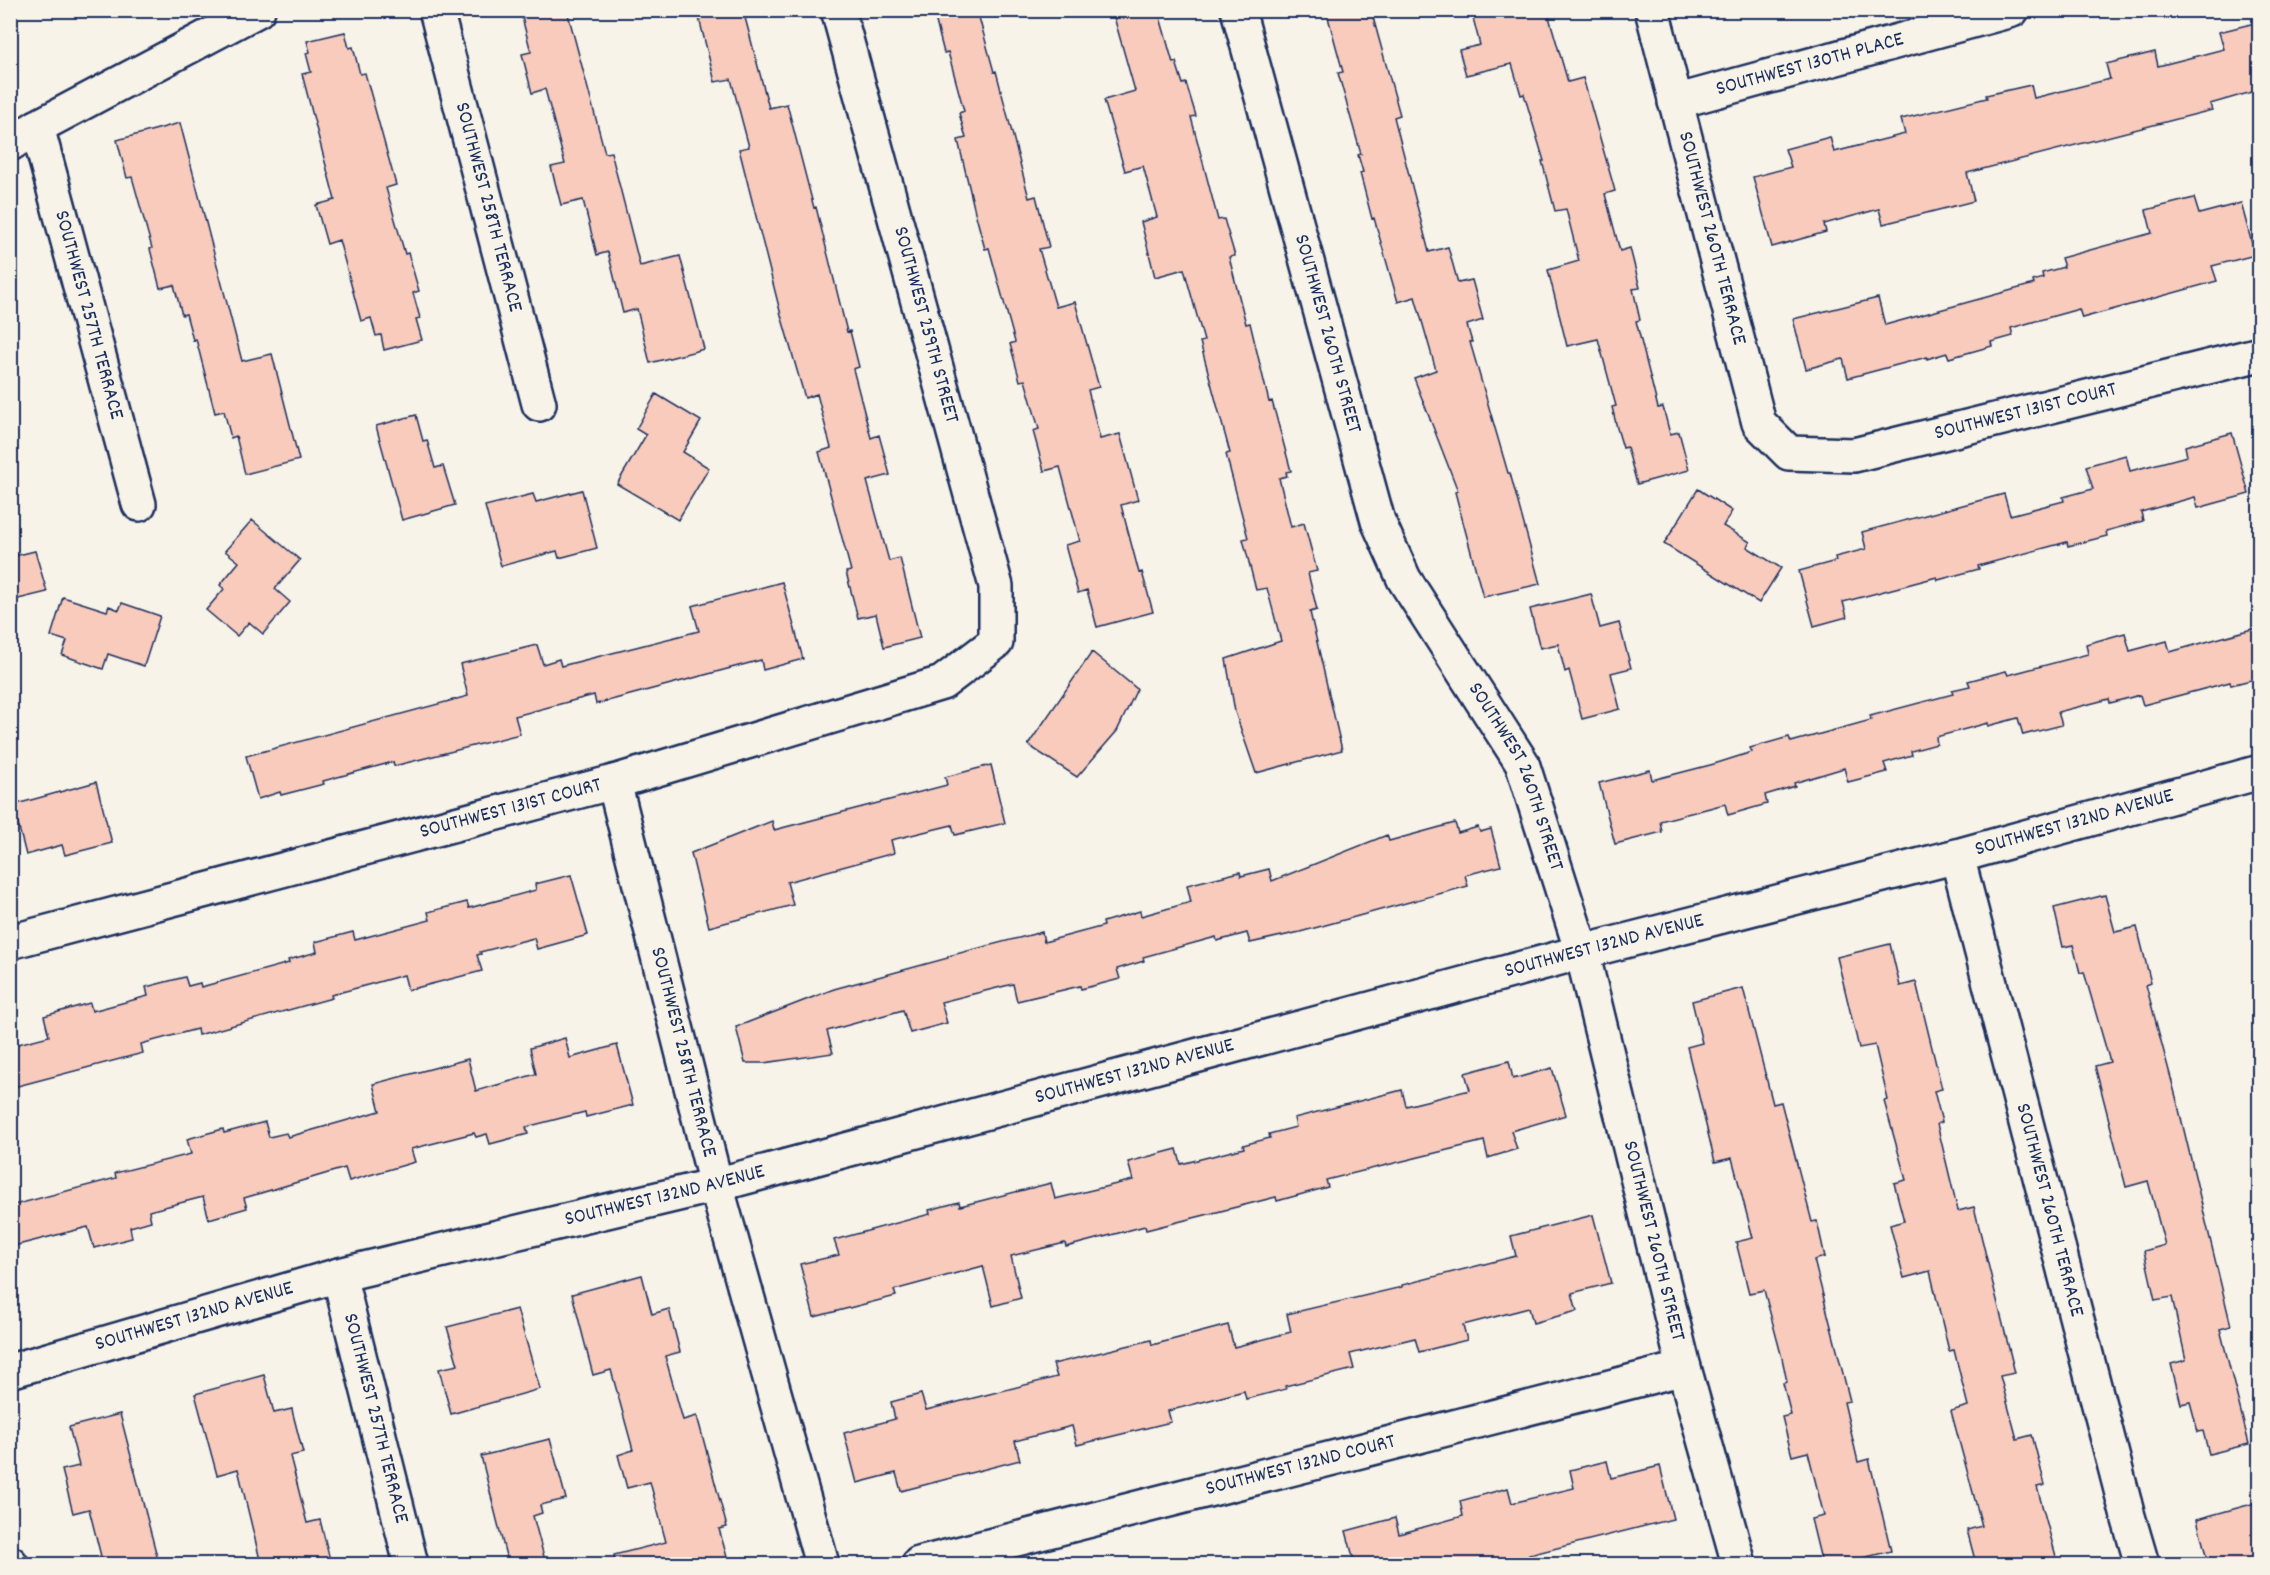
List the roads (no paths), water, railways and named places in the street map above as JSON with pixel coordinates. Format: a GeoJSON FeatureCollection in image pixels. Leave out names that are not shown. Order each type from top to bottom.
{"type":"FeatureCollection","features":[{"type":"Feature","properties":{"kind":"street"},"geometry":{"type":"LineString","coordinates":[[10,144],[258,10]]}},
{"type":"Feature","properties":{"kind":"street","name":"SOUTHWEST 258TH TERRACE"},"geometry":{"type":"LineString","coordinates":[[436,10],[539,404]]}},
{"type":"Feature","properties":{"kind":"street","name":"SOUTHWEST 259TH STREET"},"geometry":{"type":"LineString","coordinates":[[838,10],[996,586],[996,642]]}},
{"type":"Feature","properties":{"kind":"street","name":"SOUTHWEST 260TH STREET"},"geometry":{"type":"LineString","coordinates":[[1238,10],[1378,521],[1404,579],[1522,763],[1582,952],[1684,1368],[1739,1564]]}},
{"type":"Feature","properties":{"kind":"street","name":"SOUTHWEST 260TH TERRACE"},"geometry":{"type":"LineString","coordinates":[[1652,10],[1759,423],[1789,453]]}},
{"type":"Feature","properties":{"kind":"street","name":"SOUTHWEST 130TH PLACE"},"geometry":{"type":"LineString","coordinates":[[1675,102],[2012,10]]}},
{"type":"Feature","properties":{"kind":"street","name":"SOUTHWEST 257TH TERRACE"},"geometry":{"type":"LineString","coordinates":[[38,127],[139,504]]}},
{"type":"Feature","properties":{"kind":"street","name":"SOUTHWEST 131ST COURT"},"geometry":{"type":"LineString","coordinates":[[1789,453],[1854,455],[2259,354]]}},
{"type":"Feature","properties":{"kind":"street","name":"SOUTHWEST 131ST COURT"},"geometry":{"type":"LineString","coordinates":[[10,942],[614,782],[942,683],[996,642]]}},
{"type":"Feature","properties":{"kind":"street","name":"SOUTHWEST 132ND AVENUE"},"geometry":{"type":"LineString","coordinates":[[10,1371],[339,1275],[716,1185],[1582,952],[1957,856],[2259,772]]}},
{"type":"Feature","properties":{"kind":"street","name":"SOUTHWEST 258TH TERRACE"},"geometry":{"type":"LineString","coordinates":[[614,782],[716,1185],[822,1564]]}},
{"type":"Feature","properties":{"kind":"street","name":"SOUTHWEST 260TH TERRACE"},"geometry":{"type":"LineString","coordinates":[[1957,856],[2142,1564]]}},
{"type":"Feature","properties":{"kind":"street","name":"SOUTHWEST 257TH TERRACE"},"geometry":{"type":"LineString","coordinates":[[339,1275],[411,1564]]}},
{"type":"Feature","properties":{"kind":"street","name":"SOUTHWEST 132ND COURT"},"geometry":{"type":"LineString","coordinates":[[919,1564],[1684,1368]]}}]}
